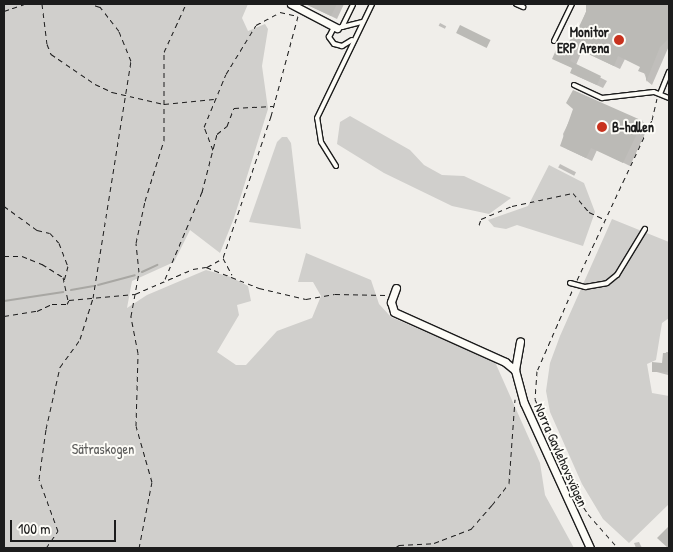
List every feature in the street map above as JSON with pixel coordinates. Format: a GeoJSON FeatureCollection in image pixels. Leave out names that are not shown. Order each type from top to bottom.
{"type":"FeatureCollection","features":[{"type":"Feature","properties":{"kind":"street"},"geometry":{"type":"LineString","coordinates":[[291,4],[339,27]]}},
{"type":"Feature","properties":{"kind":"street"},"geometry":{"type":"LineString","coordinates":[[396,288],[392,295],[394,312],[505,362],[514,370]]}},
{"type":"Feature","properties":{"kind":"street","name":"Norra Gavlehovsvägen"},"geometry":{"type":"LineString","coordinates":[[520,341],[514,370],[524,403],[590,548]]}},
{"type":"Feature","properties":{"kind":"lane"},"geometry":{"type":"LineString","coordinates":[[339,27],[352,4]]}},
{"type":"Feature","properties":{"kind":"lane"},"geometry":{"type":"LineString","coordinates":[[336,166],[321,142],[317,118],[372,4]]}},
{"type":"Feature","properties":{"kind":"lane"},"geometry":{"type":"LineString","coordinates":[[516,4],[523,7]]}},
{"type":"Feature","properties":{"kind":"lane"},"geometry":{"type":"LineString","coordinates":[[554,41],[572,4]]}},
{"type":"Feature","properties":{"kind":"lane"},"geometry":{"type":"LineString","coordinates":[[353,40],[342,46],[334,44],[330,38],[332,29],[362,22]]}},
{"type":"Feature","properties":{"kind":"lane"},"geometry":{"type":"LineString","coordinates":[[660,94],[669,72]]}},
{"type":"Feature","properties":{"kind":"lane"},"geometry":{"type":"LineString","coordinates":[[574,85],[602,98],[654,92],[669,98]]}},
{"type":"Feature","properties":{"kind":"lane"},"geometry":{"type":"LineString","coordinates":[[572,284],[597,285],[617,275],[645,229]]}},
{"type":"Feature","properties":{"kind":"path"},"geometry":{"type":"LineString","coordinates":[[4,11],[24,4]]}},
{"type":"Feature","properties":{"kind":"path"},"geometry":{"type":"LineString","coordinates":[[42,4],[46,44],[52,54],[96,84],[126,96],[164,104],[214,99]]}},
{"type":"Feature","properties":{"kind":"path"},"geometry":{"type":"LineString","coordinates":[[46,548],[58,531],[39,479],[46,429],[60,367],[80,340],[94,298],[131,61],[127,46],[105,13],[91,4]]}},
{"type":"Feature","properties":{"kind":"path"},"geometry":{"type":"LineString","coordinates":[[138,548],[152,482],[136,426],[138,353],[131,316],[139,272],[137,236],[164,140],[164,52],[186,4]]}},
{"type":"Feature","properties":{"kind":"path"},"geometry":{"type":"LineString","coordinates":[[4,316],[37,311],[52,304],[68,304],[69,300],[135,294],[165,280],[206,267],[223,258],[274,106],[298,16],[280,12],[256,25],[214,99],[204,127],[213,150]]}},
{"type":"Feature","properties":{"kind":"path"},"geometry":{"type":"LineString","coordinates":[[618,548],[588,514],[541,418],[534,386],[544,350],[572,284],[605,220],[652,120],[660,94]]}},
{"type":"Feature","properties":{"kind":"path"},"geometry":{"type":"LineString","coordinates":[[165,280],[202,192],[217,134],[227,126],[234,108],[274,106]]}},
{"type":"Feature","properties":{"kind":"path"},"geometry":{"type":"LineString","coordinates":[[479,225],[481,219],[512,206],[573,193],[589,212],[605,220]]}},
{"type":"Feature","properties":{"kind":"path"},"geometry":{"type":"LineString","coordinates":[[4,206],[37,230],[50,233],[58,243],[68,266],[64,281],[69,300]]}},
{"type":"Feature","properties":{"kind":"path"},"geometry":{"type":"LineString","coordinates":[[4,256],[14,254],[42,264],[64,281]]}},
{"type":"Feature","properties":{"kind":"path"},"geometry":{"type":"LineString","coordinates":[[223,258],[232,275]]}},
{"type":"Feature","properties":{"kind":"path"},"geometry":{"type":"LineString","coordinates":[[206,267],[232,275],[259,288],[306,298],[335,294],[392,295]]}},
{"type":"Feature","properties":{"kind":"path"},"geometry":{"type":"LineString","coordinates":[[395,548],[399,544],[434,543],[471,529],[498,497],[509,483],[515,397]]}},
{"type":"Feature","properties":{"kind":"green space","name":"Sätraskogen"},"geometry":{"type":"Polygon","coordinates":[[[4,4],[248,4],[242,18],[248,31],[265,24],[268,29],[262,66],[268,109],[234,218],[220,253],[190,230],[174,262],[132,281],[127,308],[147,295],[206,270],[231,277],[248,286],[251,301],[237,305],[239,315],[217,352],[236,365],[246,365],[277,331],[312,318],[321,296],[313,282],[298,282],[306,253],[371,280],[379,304],[391,317],[495,362],[540,463],[545,495],[574,548],[4,548],[4,4]]]}},
{"type":"Feature","properties":{"kind":"green space"},"geometry":{"type":"Polygon","coordinates":[[[350,116],[410,150],[424,165],[442,175],[464,176],[511,198],[489,214],[452,206],[384,173],[337,144],[340,122],[350,116]]]}},
{"type":"Feature","properties":{"kind":"green space"},"geometry":{"type":"Polygon","coordinates":[[[282,137],[287,137],[291,143],[301,229],[249,222],[277,142],[282,137]]]}},
{"type":"Feature","properties":{"kind":"green space"},"geometry":{"type":"Polygon","coordinates":[[[549,165],[584,183],[595,212],[583,246],[517,225],[506,229],[494,227],[488,220],[528,206],[549,165]]]}},
{"type":"Feature","properties":{"kind":"green space"},"geometry":{"type":"Polygon","coordinates":[[[612,219],[669,242],[669,318],[662,323],[656,360],[647,364],[652,393],[669,396],[669,504],[629,543],[603,519],[582,484],[550,412],[546,391],[550,363],[560,336],[612,219]]]}},
{"type":"Feature","properties":{"kind":"building"},"geometry":{"type":"Polygon","coordinates":[[[305,4],[337,4],[331,16],[305,4]]]}},
{"type":"Feature","properties":{"kind":"building","name":"Monitor ERP Arena"},"geometry":{"type":"Polygon","coordinates":[[[586,4],[669,4],[669,38],[660,47],[646,82],[646,74],[638,71],[640,67],[618,56],[614,66],[576,48],[570,61],[601,76],[597,85],[570,73],[572,68],[552,59],[560,41],[568,44],[573,34],[575,35],[586,12],[586,4]]]}},
{"type":"Feature","properties":{"kind":"building"},"geometry":{"type":"Polygon","coordinates":[[[460,25],[491,40],[487,48],[456,33],[460,25]]]}},
{"type":"Feature","properties":{"kind":"building","name":"B-hallen"},"geometry":{"type":"Polygon","coordinates":[[[573,90],[643,121],[623,163],[591,148],[586,158],[560,146],[573,109],[566,103],[573,90]]]}},
{"type":"Feature","properties":{"kind":"building"},"geometry":{"type":"Polygon","coordinates":[[[663,353],[669,353],[669,372],[652,372],[652,362],[662,363],[663,353]]]}},
{"type":"Feature","properties":{"kind":"building"},"geometry":{"type":"Polygon","coordinates":[[[669,526],[669,548],[668,548],[657,538],[669,526]]]}},
{"type":"Feature","properties":{"kind":"waterway"},"geometry":{"type":"LineString","coordinates":[[142,272],[157,265]]}},
{"type":"Feature","properties":{"kind":"waterway"},"geometry":{"type":"LineString","coordinates":[[98,285],[135,275]]}},
{"type":"Feature","properties":{"kind":"waterway"},"geometry":{"type":"LineString","coordinates":[[71,290],[94,286]]}},
{"type":"Feature","properties":{"kind":"waterway"},"geometry":{"type":"LineString","coordinates":[[4,301],[63,292]]}},
{"type":"Feature","properties":{"kind":"place","name":"Monitor ERP Arena"},"geometry":{"type":"Point","coordinates":[619,40]}},
{"type":"Feature","properties":{"kind":"place","name":"B-hallen"},"geometry":{"type":"Point","coordinates":[602,127]}}]}
